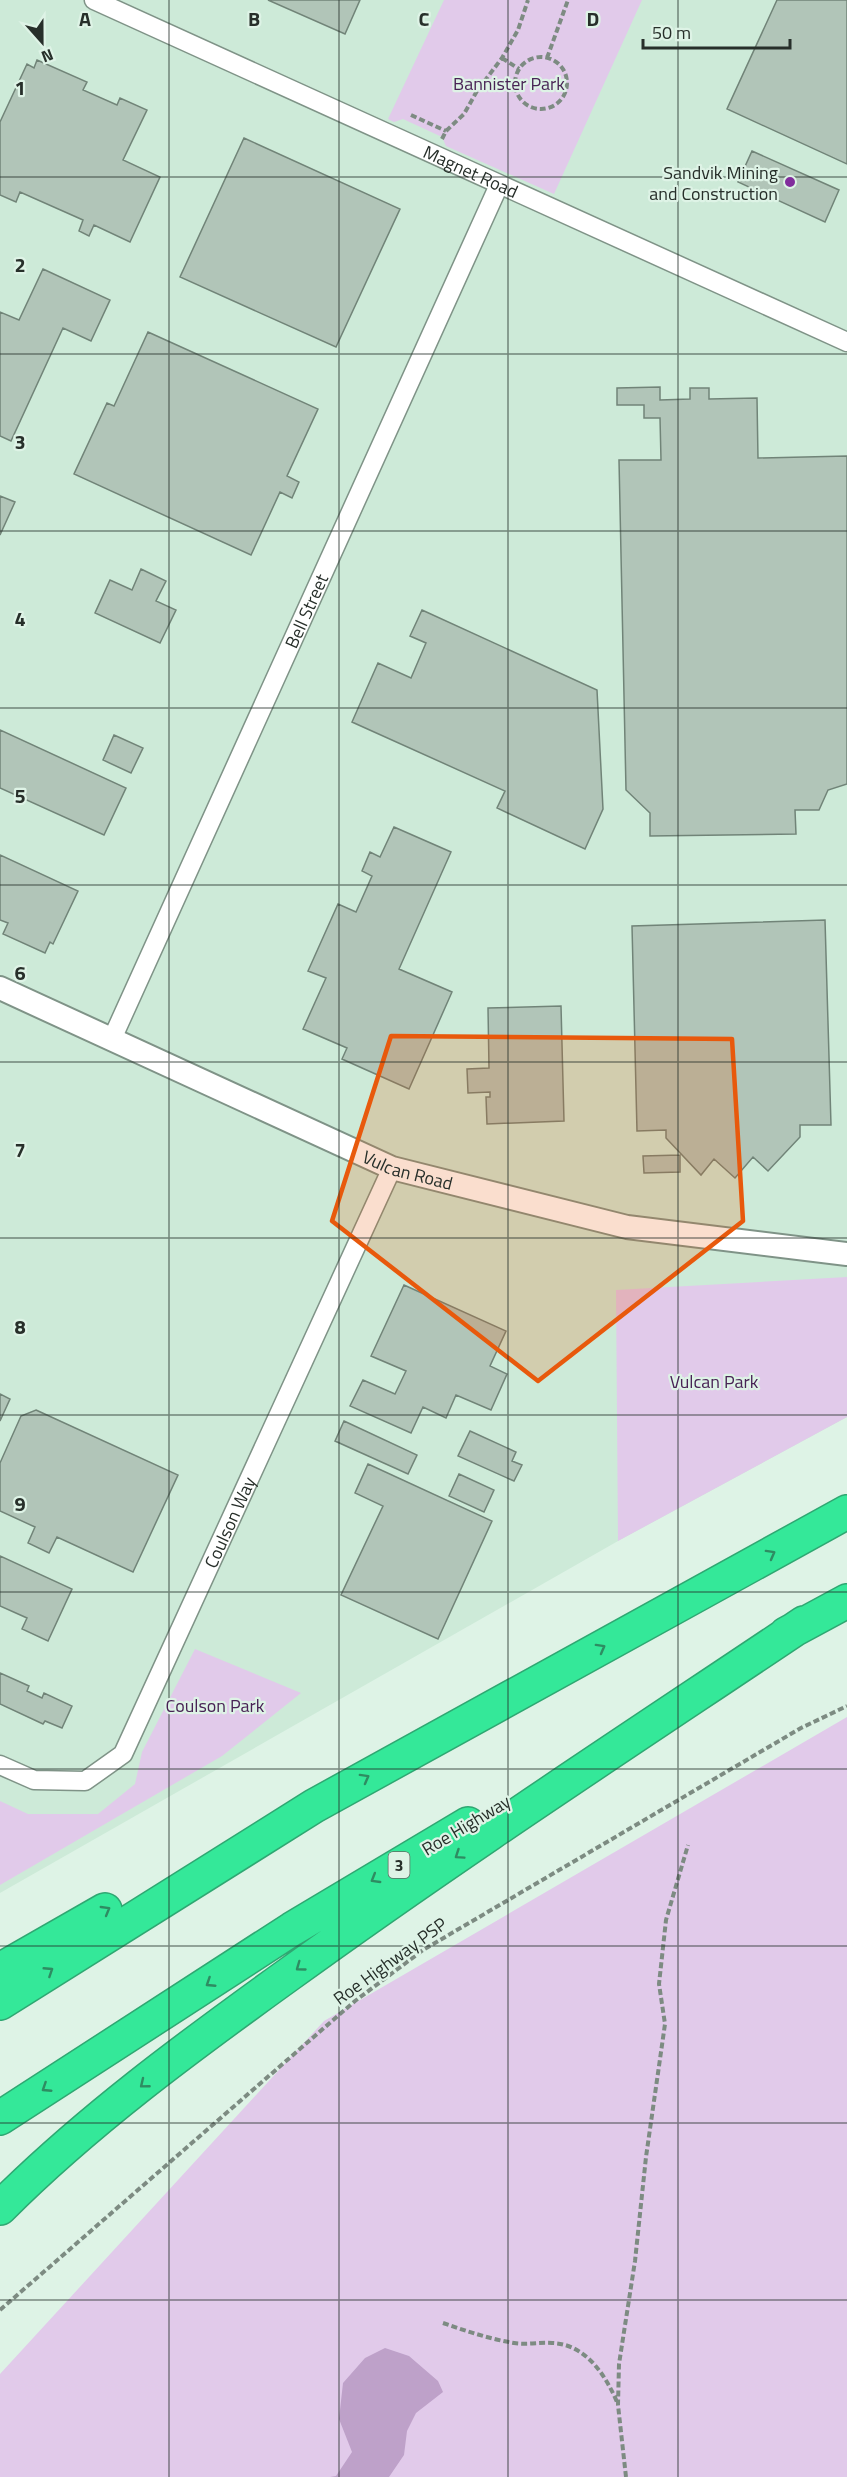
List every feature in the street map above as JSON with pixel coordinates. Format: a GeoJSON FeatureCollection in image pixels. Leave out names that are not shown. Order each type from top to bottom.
{"type":"FeatureCollection","features":[{"type":"Feature","properties":{"kind":"highway"},"geometry":{"type":"LineString","coordinates":[[0,1970],[126,1898],[314,1806],[847,1512]]}},
{"type":"Feature","properties":{"kind":"highway","name":"Roe Highway"},"geometry":{"type":"LineString","coordinates":[[0,2118],[292,1929],[804,1623],[847,1601]]}},
{"type":"Feature","properties":{"kind":"highway"},"geometry":{"type":"LineString","coordinates":[[0,2208],[92,2126],[186,2049],[389,1902],[804,1623]]}},
{"type":"Feature","properties":{"kind":"highway"},"geometry":{"type":"LineString","coordinates":[[0,2003],[314,1806]]}},
{"type":"Feature","properties":{"kind":"street","name":"Magnet Road"},"geometry":{"type":"LineString","coordinates":[[94,0],[847,342]]}},
{"type":"Feature","properties":{"kind":"street","name":"Bell Street"},"geometry":{"type":"LineString","coordinates":[[112,1039],[499,185]]}},
{"type":"Feature","properties":{"kind":"street","name":"Vulcan Road"},"geometry":{"type":"LineString","coordinates":[[0,988],[392,1168],[627,1227],[847,1254]]}},
{"type":"Feature","properties":{"kind":"street","name":"Coulson Way"},"geometry":{"type":"LineString","coordinates":[[0,1765],[34,1780],[85,1781],[123,1754],[392,1168]]}},
{"type":"Feature","properties":{"kind":"path"},"geometry":{"type":"LineString","coordinates":[[435,156],[446,131],[464,114],[477,91],[502,58],[518,30],[528,0]]}},
{"type":"Feature","properties":{"kind":"path"},"geometry":{"type":"LineString","coordinates":[[547,58],[568,0]]}},
{"type":"Feature","properties":{"kind":"path"},"geometry":{"type":"LineString","coordinates":[[535,57],[547,58],[562,68],[566,76],[565,93],[554,105],[538,109],[522,101],[515,87],[519,69],[526,61],[535,57]]}},
{"type":"Feature","properties":{"kind":"path"},"geometry":{"type":"LineString","coordinates":[[502,58],[519,69]]}},
{"type":"Feature","properties":{"kind":"path"},"geometry":{"type":"LineString","coordinates":[[411,115],[446,131]]}},
{"type":"Feature","properties":{"kind":"path","name":"Roe Highway PSP"},"geometry":{"type":"LineString","coordinates":[[0,2310],[355,2001],[423,1950],[801,1728],[847,1706]]}},
{"type":"Feature","properties":{"kind":"path"},"geometry":{"type":"LineString","coordinates":[[627,2477],[618,2405],[619,2364],[635,2261],[646,2157],[665,2024],[659,1984],[665,1930],[688,1845]]}},
{"type":"Feature","properties":{"kind":"path"},"geometry":{"type":"LineString","coordinates":[[443,2323],[470,2333],[516,2344],[555,2343],[575,2350],[588,2357],[607,2380],[618,2405]]}},
{"type":"Feature","properties":{"kind":"highlighted area"},"geometry":{"type":"Polygon","coordinates":[[[391,1036],[732,1039],[743,1221],[538,1381],[332,1221],[391,1036]]]}},
{"type":"Feature","properties":{"kind":"shaded area"},"geometry":{"type":"Polygon","coordinates":[[[0,0],[847,0],[847,1417],[618,1541],[0,1893],[0,0]]]}},
{"type":"Feature","properties":{"kind":"shaded area"},"geometry":{"type":"Polygon","coordinates":[[[385,2348],[409,2356],[438,2381],[443,2392],[416,2413],[407,2431],[404,2455],[389,2477],[330,2477],[336,2476],[352,2452],[339,2419],[343,2383],[365,2358],[385,2348]]]}},
{"type":"Feature","properties":{"kind":"green space","name":"Bannister Park"},"geometry":{"type":"Polygon","coordinates":[[[444,0],[642,0],[554,194],[446,146],[442,137],[403,119],[394,122],[388,119],[444,0]]]}},
{"type":"Feature","properties":{"kind":"green space","name":"Vulcan Park"},"geometry":{"type":"Polygon","coordinates":[[[847,1277],[847,1417],[618,1541],[616,1290],[847,1277]]]}},
{"type":"Feature","properties":{"kind":"green space","name":"Coulson Park"},"geometry":{"type":"Polygon","coordinates":[[[195,1649],[301,1693],[222,1756],[0,1885],[0,1801],[28,1814],[98,1814],[135,1784],[142,1752],[195,1649]]]}},
{"type":"Feature","properties":{"kind":"green space"},"geometry":{"type":"Polygon","coordinates":[[[847,1717],[847,2477],[0,2477],[0,2374],[324,2021],[847,1717]]]}},
{"type":"Feature","properties":{"kind":"building"},"geometry":{"type":"Polygon","coordinates":[[[268,0],[360,0],[345,34],[268,0]]]}},
{"type":"Feature","properties":{"kind":"building"},"geometry":{"type":"Polygon","coordinates":[[[777,0],[847,0],[847,164],[727,109],[777,0]]]}},
{"type":"Feature","properties":{"kind":"building"},"geometry":{"type":"Polygon","coordinates":[[[37,60],[87,82],[83,90],[117,105],[120,98],[147,110],[123,160],[160,177],[130,242],[94,225],[89,236],[79,231],[83,220],[20,192],[16,202],[0,195],[0,122],[27,64],[34,68],[37,60]]]}},
{"type":"Feature","properties":{"kind":"building"},"geometry":{"type":"Polygon","coordinates":[[[244,138],[400,209],[336,347],[180,277],[244,138]]]}},
{"type":"Feature","properties":{"kind":"building"},"geometry":{"type":"Polygon","coordinates":[[[752,151],[839,190],[825,222],[738,182],[752,151]]]}},
{"type":"Feature","properties":{"kind":"building"},"geometry":{"type":"Polygon","coordinates":[[[43,269],[110,300],[91,341],[63,328],[11,441],[0,436],[0,312],[19,320],[43,269]]]}},
{"type":"Feature","properties":{"kind":"building"},"geometry":{"type":"Polygon","coordinates":[[[148,332],[318,409],[287,476],[299,482],[292,498],[280,492],[251,555],[74,474],[107,403],[114,406],[148,332]]]}},
{"type":"Feature","properties":{"kind":"building"},"geometry":{"type":"Polygon","coordinates":[[[660,387],[660,400],[690,399],[690,388],[709,388],[709,399],[757,398],[758,458],[847,456],[847,784],[828,790],[819,810],[795,810],[796,834],[650,836],[650,813],[626,790],[619,460],[661,460],[660,418],[644,418],[644,405],[617,405],[617,388],[660,387]]]}},
{"type":"Feature","properties":{"kind":"building"},"geometry":{"type":"Polygon","coordinates":[[[0,496],[15,502],[0,535],[0,496]]]}},
{"type":"Feature","properties":{"kind":"building"},"geometry":{"type":"Polygon","coordinates":[[[141,569],[166,581],[156,601],[176,610],[160,643],[95,613],[110,580],[132,590],[141,569]]]}},
{"type":"Feature","properties":{"kind":"building"},"geometry":{"type":"Polygon","coordinates":[[[422,610],[597,690],[603,809],[585,849],[497,808],[505,791],[352,722],[378,663],[411,678],[426,643],[410,636],[422,610]]]}},
{"type":"Feature","properties":{"kind":"building"},"geometry":{"type":"Polygon","coordinates":[[[0,730],[126,788],[104,835],[0,788],[0,730]]]}},
{"type":"Feature","properties":{"kind":"building"},"geometry":{"type":"Polygon","coordinates":[[[114,735],[143,748],[131,773],[103,760],[114,735]]]}},
{"type":"Feature","properties":{"kind":"building"},"geometry":{"type":"Polygon","coordinates":[[[394,827],[451,852],[399,969],[452,992],[409,1089],[342,1059],[347,1048],[303,1029],[326,978],[308,971],[338,904],[356,912],[372,876],[362,871],[370,852],[380,857],[394,827]]]}},
{"type":"Feature","properties":{"kind":"building"},"geometry":{"type":"Polygon","coordinates":[[[0,855],[78,891],[53,944],[50,942],[45,953],[3,934],[8,923],[0,920],[0,855]]]}},
{"type":"Feature","properties":{"kind":"building"},"geometry":{"type":"Polygon","coordinates":[[[825,920],[831,1125],[800,1125],[800,1137],[768,1171],[753,1157],[735,1178],[714,1159],[701,1175],[666,1138],[666,1130],[637,1131],[632,926],[825,920]]]}},
{"type":"Feature","properties":{"kind":"building"},"geometry":{"type":"Polygon","coordinates":[[[561,1006],[564,1121],[487,1124],[486,1097],[490,1097],[490,1092],[468,1093],[467,1069],[489,1068],[488,1008],[561,1006]]]}},
{"type":"Feature","properties":{"kind":"building"},"geometry":{"type":"Polygon","coordinates":[[[680,1155],[680,1172],[644,1173],[643,1156],[680,1155]]]}},
{"type":"Feature","properties":{"kind":"building"},"geometry":{"type":"Polygon","coordinates":[[[404,1285],[506,1331],[490,1366],[507,1374],[491,1410],[456,1395],[446,1418],[423,1407],[411,1433],[350,1406],[363,1380],[395,1394],[406,1371],[371,1356],[404,1285]]]}},
{"type":"Feature","properties":{"kind":"building"},"geometry":{"type":"Polygon","coordinates":[[[0,1394],[10,1399],[0,1421],[0,1394]]]}},
{"type":"Feature","properties":{"kind":"building"},"geometry":{"type":"Polygon","coordinates":[[[36,1410],[178,1475],[133,1572],[57,1537],[49,1553],[28,1543],[35,1527],[0,1511],[0,1463],[21,1416],[36,1410]]]}},
{"type":"Feature","properties":{"kind":"building"},"geometry":{"type":"Polygon","coordinates":[[[344,1421],[417,1455],[408,1474],[335,1441],[344,1421]]]}},
{"type":"Feature","properties":{"kind":"building"},"geometry":{"type":"Polygon","coordinates":[[[470,1431],[516,1452],[512,1461],[522,1465],[514,1481],[458,1456],[470,1431]]]}},
{"type":"Feature","properties":{"kind":"building"},"geometry":{"type":"Polygon","coordinates":[[[368,1464],[492,1521],[438,1639],[341,1595],[383,1506],[355,1493],[368,1464]]]}},
{"type":"Feature","properties":{"kind":"building"},"geometry":{"type":"Polygon","coordinates":[[[459,1474],[494,1490],[484,1512],[449,1496],[459,1474]]]}},
{"type":"Feature","properties":{"kind":"building"},"geometry":{"type":"Polygon","coordinates":[[[0,1556],[72,1589],[48,1641],[22,1629],[27,1618],[0,1606],[0,1556]]]}},
{"type":"Feature","properties":{"kind":"building"},"geometry":{"type":"Polygon","coordinates":[[[0,1673],[29,1686],[27,1691],[42,1698],[44,1693],[72,1706],[62,1728],[45,1721],[43,1724],[0,1704],[0,1673]]]}},
{"type":"Feature","properties":{"kind":"place","name":"Sandvik Mining and Construction"},"geometry":{"type":"Point","coordinates":[790,182]}}]}
